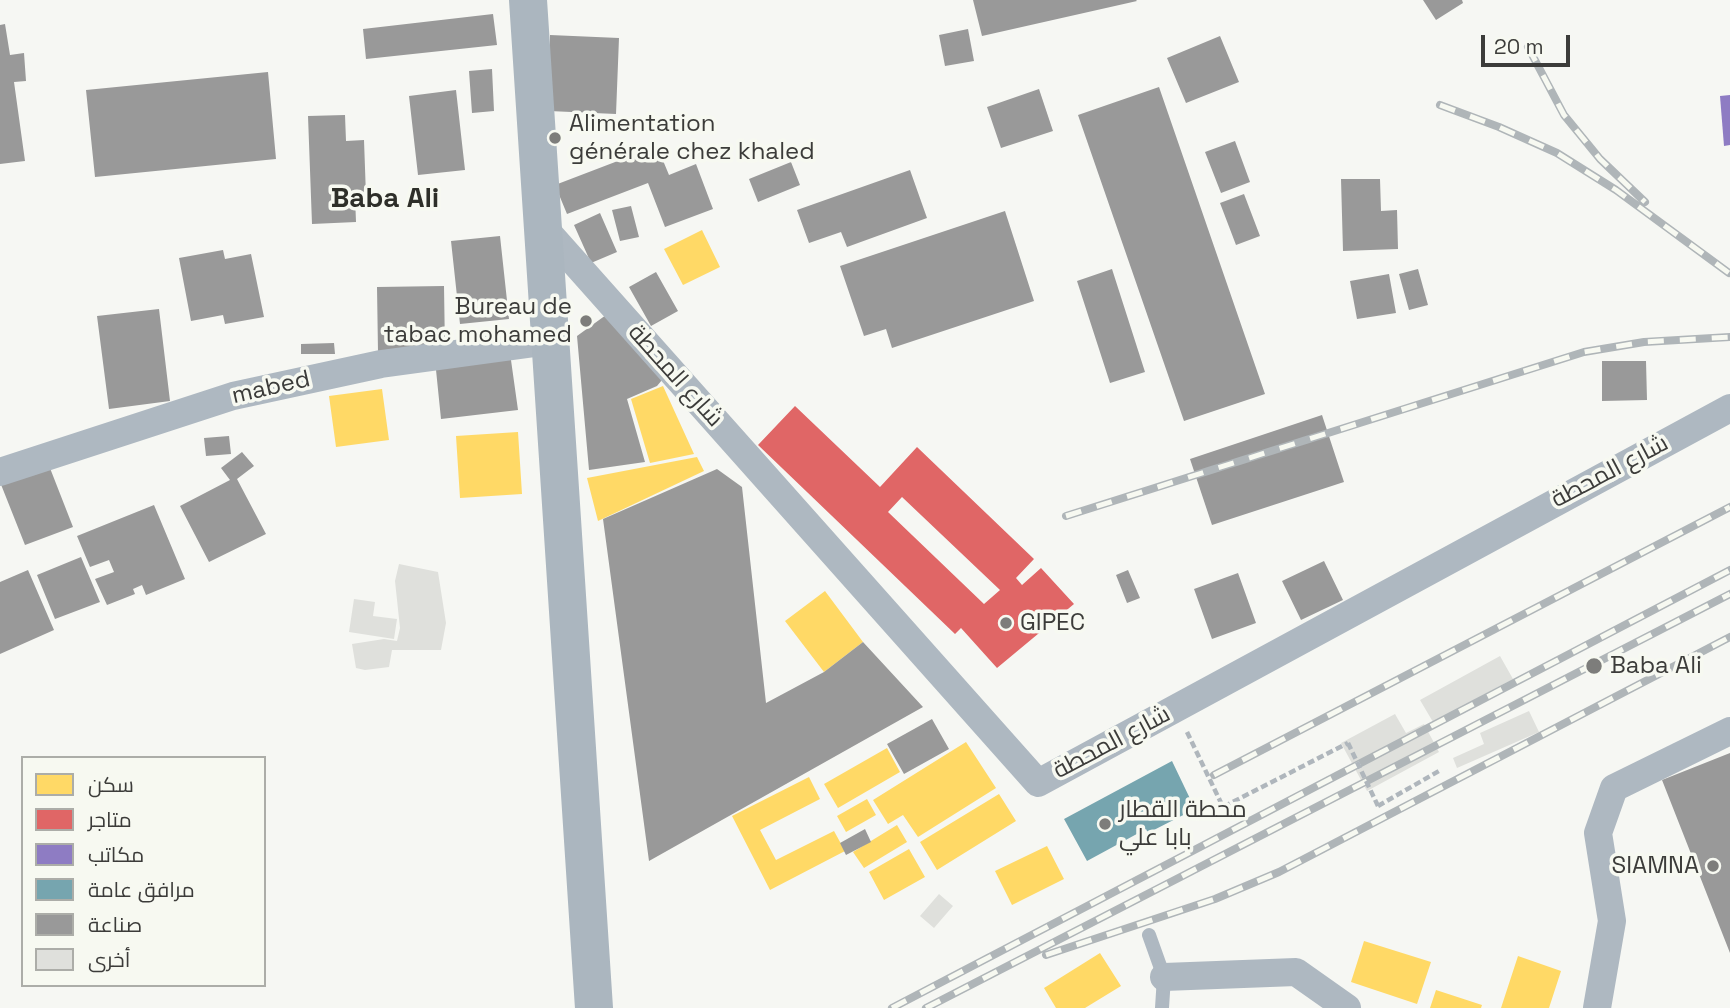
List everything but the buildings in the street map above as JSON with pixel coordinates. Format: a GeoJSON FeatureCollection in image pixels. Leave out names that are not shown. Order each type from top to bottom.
{"type":"FeatureCollection","features":[{"type":"Feature","properties":{"kind":"main road"},"geometry":{"type":"LineString","coordinates":[[528,0],[594,1008]]}},
{"type":"Feature","properties":{"kind":"street","name":"شارع المحطة"},"geometry":{"type":"LineString","coordinates":[[543,227],[1038,783],[1730,408]]}},
{"type":"Feature","properties":{"kind":"street","name":"mabed"},"geometry":{"type":"LineString","coordinates":[[0,472],[233,396],[381,364],[550,341]]}},
{"type":"Feature","properties":{"kind":"street"},"geometry":{"type":"LineString","coordinates":[[1597,1008],[1612,921],[1598,833],[1614,788],[1730,731]]}},
{"type":"Feature","properties":{"kind":"street"},"geometry":{"type":"LineString","coordinates":[[1164,977],[1296,972],[1347,1008]]}},
{"type":"Feature","properties":{"kind":"lane"},"geometry":{"type":"LineString","coordinates":[[1149,935],[1164,977],[1162,1008]]}},
{"type":"Feature","properties":{"kind":"path"},"geometry":{"type":"LineString","coordinates":[[1176,709],[1223,807],[1348,743],[1378,806],[1439,771]]}},
{"type":"Feature","properties":{"kind":"railway"},"geometry":{"type":"LineString","coordinates":[[1528,47],[1564,115],[1600,159],[1645,202]]}},
{"type":"Feature","properties":{"kind":"railway"},"geometry":{"type":"LineString","coordinates":[[1440,105],[1557,153],[1616,190],[1729,273]]}},
{"type":"Feature","properties":{"kind":"railway"},"geometry":{"type":"LineString","coordinates":[[1066,516],[1584,352],[1644,342],[1730,337]]}},
{"type":"Feature","properties":{"kind":"railway"},"geometry":{"type":"LineString","coordinates":[[1214,775],[1730,507]]}},
{"type":"Feature","properties":{"kind":"railway"},"geometry":{"type":"LineString","coordinates":[[892,1008],[1730,570]]}},
{"type":"Feature","properties":{"kind":"railway"},"geometry":{"type":"LineString","coordinates":[[926,1008],[1730,594]]}},
{"type":"Feature","properties":{"kind":"railway"},"geometry":{"type":"LineString","coordinates":[[1046,955],[1215,899],[1279,872],[1730,637]]}},
{"type":"Feature","properties":{"kind":"place","name":"Alimentation générale chez khaled"},"geometry":{"type":"Point","coordinates":[555,138]}},
{"type":"Feature","properties":{"kind":"place","name":"Bureau de tabac mohamed"},"geometry":{"type":"Point","coordinates":[586,321]}},
{"type":"Feature","properties":{"kind":"place","name":"GIPEC"},"geometry":{"type":"Point","coordinates":[1006,623]}},
{"type":"Feature","properties":{"kind":"place","name":"Baba Ali"},"geometry":{"type":"Point","coordinates":[1594,666]}},
{"type":"Feature","properties":{"kind":"place","name":"محطة القطار بابا علي"},"geometry":{"type":"Point","coordinates":[1105,824]}},
{"type":"Feature","properties":{"kind":"place","name":"SIAMNA"},"geometry":{"type":"Point","coordinates":[1713,866]}},
{"type":"Feature","properties":{"kind":"district","name":"Baba Ali"},"geometry":{"type":"Point","coordinates":[385,199]}}]}
